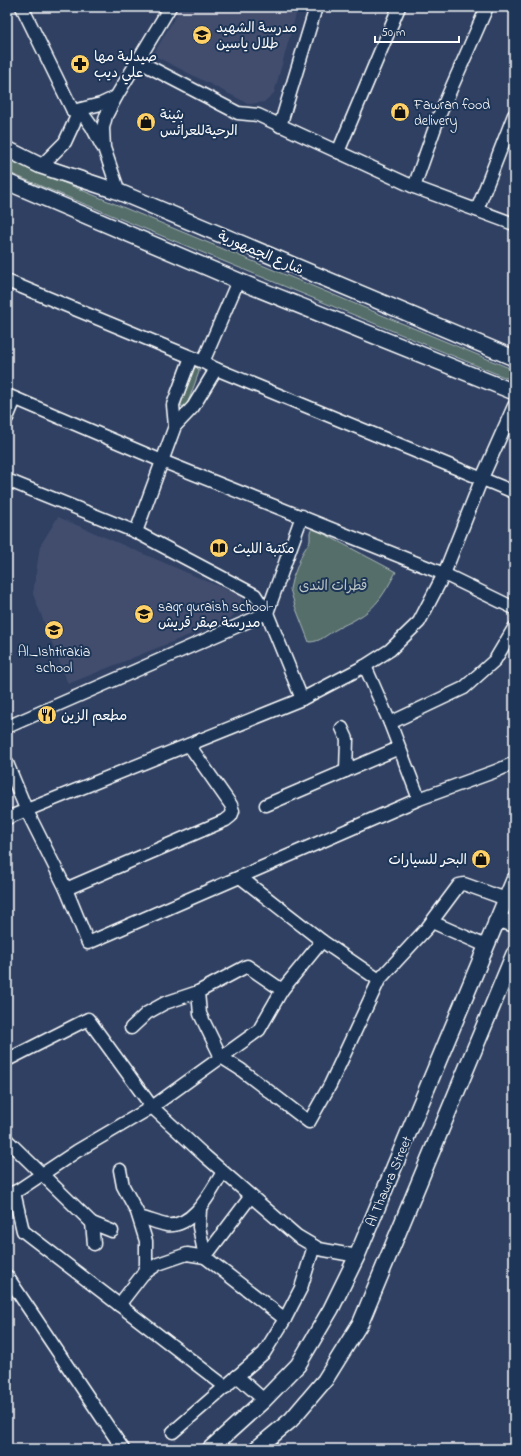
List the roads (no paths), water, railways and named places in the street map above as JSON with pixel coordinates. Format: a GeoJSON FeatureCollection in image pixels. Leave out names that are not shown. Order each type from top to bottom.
{"type":"FeatureCollection","features":[{"type":"Feature","properties":{"kind":"main road","name":"شارع الجمهورية"},"geometry":{"type":"LineString","coordinates":[[7,149],[42,166],[119,192],[514,358]]}},
{"type":"Feature","properties":{"kind":"main road"},"geometry":{"type":"LineString","coordinates":[[7,182],[238,281],[514,392]]}},
{"type":"Feature","properties":{"kind":"main road","name":"Al Thawra Street"},"geometry":{"type":"LineString","coordinates":[[210,1449],[264,1400],[298,1365],[331,1309],[357,1256],[514,880]]}},
{"type":"Feature","properties":{"kind":"main road"},"geometry":{"type":"LineString","coordinates":[[496,922],[503,921],[514,924]]}},
{"type":"Feature","properties":{"kind":"main road","name":"Al Thawra Street"},"geometry":{"type":"LineString","coordinates":[[256,1449],[291,1420],[325,1380],[361,1322],[514,954]]}},
{"type":"Feature","properties":{"kind":"street"},"geometry":{"type":"LineString","coordinates":[[22,7],[73,111],[77,116],[65,142],[42,166]]}},
{"type":"Feature","properties":{"kind":"street"},"geometry":{"type":"LineString","coordinates":[[104,148],[103,128],[106,116],[116,96],[170,7]]}},
{"type":"Feature","properties":{"kind":"street"},"geometry":{"type":"LineString","coordinates":[[280,126],[316,7]]}},
{"type":"Feature","properties":{"kind":"street"},"geometry":{"type":"LineString","coordinates":[[338,152],[399,7]]}},
{"type":"Feature","properties":{"kind":"street"},"geometry":{"type":"LineString","coordinates":[[414,187],[439,116],[487,7]]}},
{"type":"Feature","properties":{"kind":"street"},"geometry":{"type":"LineString","coordinates":[[138,61],[238,113],[258,116],[414,187],[514,224]]}},
{"type":"Feature","properties":{"kind":"street"},"geometry":{"type":"LineString","coordinates":[[73,111],[101,104],[116,96]]}},
{"type":"Feature","properties":{"kind":"street"},"geometry":{"type":"LineString","coordinates":[[73,111],[85,117],[104,148],[119,192]]}},
{"type":"Feature","properties":{"kind":"street"},"geometry":{"type":"LineString","coordinates":[[477,210],[514,115]]}},
{"type":"Feature","properties":{"kind":"street"},"geometry":{"type":"LineString","coordinates":[[7,281],[514,492]]}},
{"type":"Feature","properties":{"kind":"street"},"geometry":{"type":"LineString","coordinates":[[175,426],[173,405],[238,281]]}},
{"type":"Feature","properties":{"kind":"street"},"geometry":{"type":"LineString","coordinates":[[136,532],[175,426],[193,407],[216,369]]}},
{"type":"Feature","properties":{"kind":"street"},"geometry":{"type":"LineString","coordinates":[[7,418],[11,397],[444,574],[514,608]]}},
{"type":"Feature","properties":{"kind":"street"},"geometry":{"type":"LineString","coordinates":[[7,818],[26,809],[302,699],[365,666],[390,650],[419,622],[444,574],[482,478],[514,406]]}},
{"type":"Feature","properties":{"kind":"street"},"geometry":{"type":"LineString","coordinates":[[7,480],[136,532],[255,595],[267,613],[302,699]]}},
{"type":"Feature","properties":{"kind":"street"},"geometry":{"type":"LineString","coordinates":[[7,727],[267,613],[302,516]]}},
{"type":"Feature","properties":{"kind":"street"},"geometry":{"type":"LineString","coordinates":[[390,723],[464,688],[495,660],[514,628]]}},
{"type":"Feature","properties":{"kind":"street"},"geometry":{"type":"LineString","coordinates":[[365,666],[390,723],[419,799]]}},
{"type":"Feature","properties":{"kind":"street"},"geometry":{"type":"LineString","coordinates":[[342,728],[347,739],[346,771]]}},
{"type":"Feature","properties":{"kind":"street"},"geometry":{"type":"LineString","coordinates":[[66,889],[226,820],[231,816],[233,811],[231,805],[189,744]]}},
{"type":"Feature","properties":{"kind":"street"},"geometry":{"type":"LineString","coordinates":[[266,805],[399,748]]}},
{"type":"Feature","properties":{"kind":"street"},"geometry":{"type":"LineString","coordinates":[[7,763],[26,809],[66,889],[88,943],[419,799],[514,763]]}},
{"type":"Feature","properties":{"kind":"street"},"geometry":{"type":"LineString","coordinates":[[240,877],[322,941],[379,980]]}},
{"type":"Feature","properties":{"kind":"street"},"geometry":{"type":"LineString","coordinates":[[198,992],[200,1014],[222,1057],[309,1122],[330,1085],[379,980],[432,922],[459,885],[464,884],[506,899]]}},
{"type":"Feature","properties":{"kind":"street"},"geometry":{"type":"LineString","coordinates":[[432,922],[486,946]]}},
{"type":"Feature","properties":{"kind":"street"},"geometry":{"type":"LineString","coordinates":[[226,1387],[23,1231],[11,1194],[77,1150],[152,1108],[259,1030],[282,990],[322,941]]}},
{"type":"Feature","properties":{"kind":"street"},"geometry":{"type":"LineString","coordinates":[[131,1028],[147,1013],[165,1003],[198,992],[247,966],[282,990]]}},
{"type":"Feature","properties":{"kind":"street"},"geometry":{"type":"LineString","coordinates":[[7,1060],[88,1019],[152,1108],[223,1172],[297,1236],[319,1249],[357,1256]]}},
{"type":"Feature","properties":{"kind":"street"},"geometry":{"type":"LineString","coordinates":[[7,1140],[92,1223],[112,1231]]}},
{"type":"Feature","properties":{"kind":"street"},"geometry":{"type":"LineString","coordinates":[[120,1170],[123,1186],[138,1212],[146,1241],[146,1265],[143,1274]]}},
{"type":"Feature","properties":{"kind":"street"},"geometry":{"type":"LineString","coordinates":[[139,1217],[167,1225],[175,1224],[188,1219],[200,1209],[223,1172]]}},
{"type":"Feature","properties":{"kind":"street"},"geometry":{"type":"LineString","coordinates":[[205,1257],[251,1196]]}},
{"type":"Feature","properties":{"kind":"street"},"geometry":{"type":"LineString","coordinates":[[200,1209],[199,1227],[205,1257]]}},
{"type":"Feature","properties":{"kind":"street"},"geometry":{"type":"LineString","coordinates":[[92,1223],[94,1244]]}},
{"type":"Feature","properties":{"kind":"street"},"geometry":{"type":"LineString","coordinates":[[173,1432],[264,1353],[285,1319],[301,1288],[314,1246]]}},
{"type":"Feature","properties":{"kind":"street"},"geometry":{"type":"LineString","coordinates":[[119,1305],[143,1274],[158,1264],[187,1254],[205,1257],[285,1319]]}},
{"type":"Feature","properties":{"kind":"street"},"geometry":{"type":"LineString","coordinates":[[7,1276],[123,1449]]}},
{"type":"Feature","properties":{"kind":"street"},"geometry":{"type":"LineString","coordinates":[[238,1376],[264,1400]]}},
{"type":"Feature","properties":{"kind":"place","name":"مدرسة الشهيد طلال ياسين"},"geometry":{"type":"Point","coordinates":[202,35]}},
{"type":"Feature","properties":{"kind":"place","name":"صيدلية مها علي ديب"},"geometry":{"type":"Point","coordinates":[80,64]}},
{"type":"Feature","properties":{"kind":"place","name":"Fawran food delivery"},"geometry":{"type":"Point","coordinates":[400,112]}},
{"type":"Feature","properties":{"kind":"place","name":"بثينة الرحيةللعرائس"},"geometry":{"type":"Point","coordinates":[146,122]}},
{"type":"Feature","properties":{"kind":"place","name":"مكتبة الليث"},"geometry":{"type":"Point","coordinates":[219,548]}},
{"type":"Feature","properties":{"kind":"place","name":"saqr quraish school- مدرسة صقر قريش"},"geometry":{"type":"Point","coordinates":[144,614]}},
{"type":"Feature","properties":{"kind":"place","name":"Al_Ishtirakia school"},"geometry":{"type":"Point","coordinates":[54,630]}},
{"type":"Feature","properties":{"kind":"place","name":"مطعم الزين"},"geometry":{"type":"Point","coordinates":[47,715]}},
{"type":"Feature","properties":{"kind":"place","name":"البحر للسيارات"},"geometry":{"type":"Point","coordinates":[481,859]}},
{"type":"Feature","properties":{"kind":"park label","name":"قطرات الندى"},"geometry":{"type":"Point","coordinates":[333,585]}}]}
